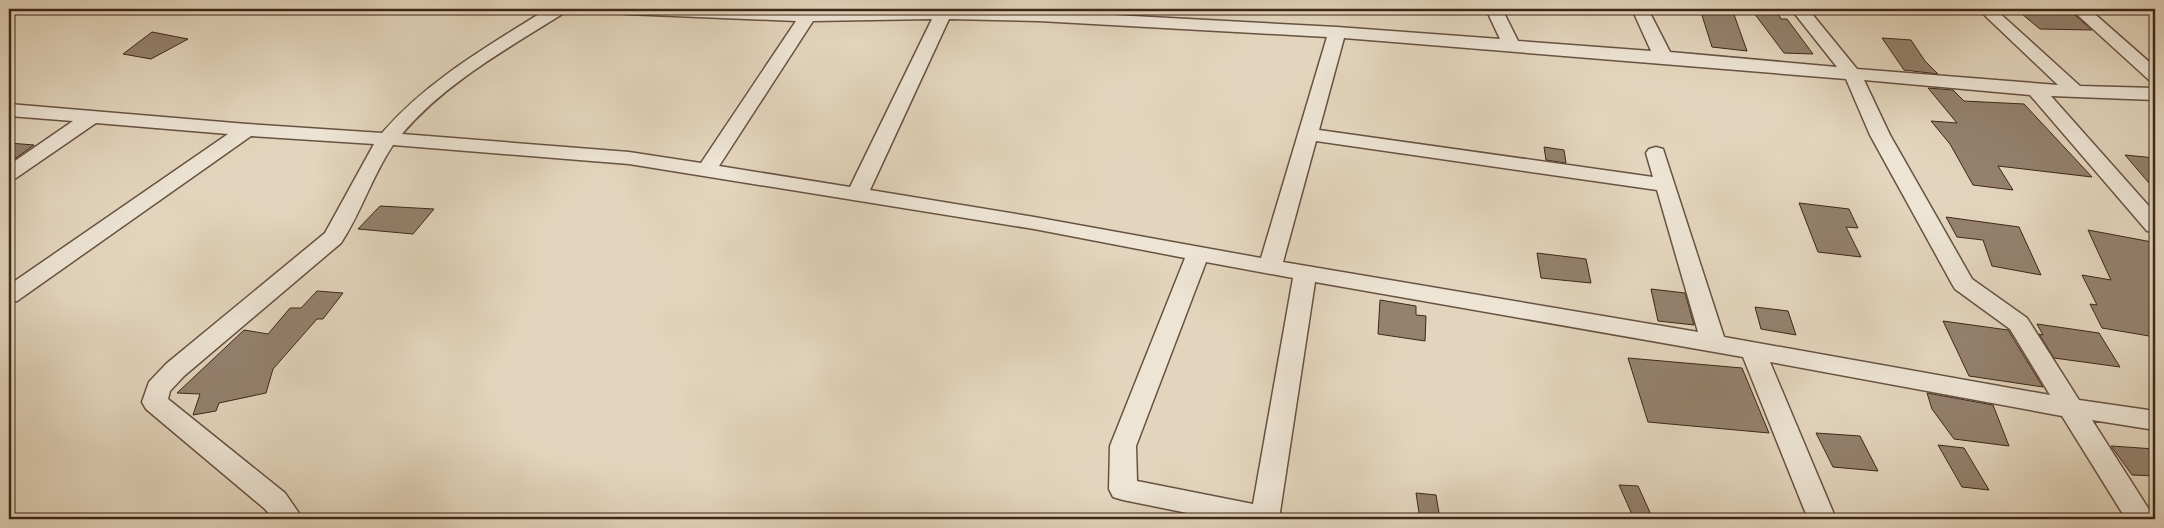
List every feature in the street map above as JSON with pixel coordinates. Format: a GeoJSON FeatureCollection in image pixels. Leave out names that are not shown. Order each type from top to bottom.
{"type":"FeatureCollection","features":[{"type":"Feature","properties":{"kind":"street"},"geometry":{"type":"LineString","coordinates":[[288,519],[275,500],[155,402],[158,388],[175,370],[333,238],[342,225],[346,212],[387,139],[416,107],[434,91],[558,9]]}},
{"type":"Feature","properties":{"kind":"street"},"geometry":{"type":"LineString","coordinates":[[626,9],[774,12],[808,15],[992,12],[1337,32],[1663,57],[2036,90],[2155,94]]}},
{"type":"Feature","properties":{"kind":"street"},"geometry":{"type":"LineString","coordinates":[[1494,9],[1511,45]]}},
{"type":"Feature","properties":{"kind":"street"},"geometry":{"type":"LineString","coordinates":[[1640,9],[1663,57]]}},
{"type":"Feature","properties":{"kind":"street"},"geometry":{"type":"LineString","coordinates":[[1799,9],[1853,75],[1880,136],[1963,284],[2019,324],[2141,519]]}},
{"type":"Feature","properties":{"kind":"street"},"geometry":{"type":"LineString","coordinates":[[1986,9],[2075,91]]}},
{"type":"Feature","properties":{"kind":"street"},"geometry":{"type":"LineString","coordinates":[[2079,9],[2155,76]]}},
{"type":"Feature","properties":{"kind":"street"},"geometry":{"type":"LineString","coordinates":[[857,195],[943,14]]}},
{"type":"Feature","properties":{"kind":"street"},"geometry":{"type":"LineString","coordinates":[[706,170],[808,15]]}},
{"type":"Feature","properties":{"kind":"street"},"geometry":{"type":"LineString","coordinates":[[1270,267],[1337,32]]}},
{"type":"Feature","properties":{"kind":"street"},"geometry":{"type":"LineString","coordinates":[[2036,90],[2155,226]]}},
{"type":"Feature","properties":{"kind":"street"},"geometry":{"type":"LineString","coordinates":[[9,110],[247,130],[629,158],[1034,223],[1270,267],[1752,350],[2070,408],[2155,420]]}},
{"type":"Feature","properties":{"kind":"street"},"geometry":{"type":"LineString","coordinates":[[9,174],[92,116]]}},
{"type":"Feature","properties":{"kind":"street"},"geometry":{"type":"LineString","coordinates":[[9,296],[247,130]]}},
{"type":"Feature","properties":{"kind":"street"},"geometry":{"type":"LineString","coordinates":[[1308,134],[1666,185]]}},
{"type":"Feature","properties":{"kind":"street"},"geometry":{"type":"LineString","coordinates":[[1656,153],[1714,344]]}},
{"type":"Feature","properties":{"kind":"street"},"geometry":{"type":"LineString","coordinates":[[1198,254],[1123,446],[1123,489],[1267,519],[1305,273]]}},
{"type":"Feature","properties":{"kind":"street"},"geometry":{"type":"LineString","coordinates":[[1752,350],[1822,519]]}},
{"type":"Feature","properties":{"kind":"building"},"geometry":{"type":"Polygon","coordinates":[[[1700,9],[1732,9],[1747,51],[1712,47],[1700,9]]]}},
{"type":"Feature","properties":{"kind":"building"},"geometry":{"type":"Polygon","coordinates":[[[1751,9],[1776,9],[1781,19],[1787,19],[1813,54],[1784,53],[1751,9]]]}},
{"type":"Feature","properties":{"kind":"building"},"geometry":{"type":"Polygon","coordinates":[[[2016,9],[2068,9],[2092,30],[2040,29],[2016,9]]]}},
{"type":"Feature","properties":{"kind":"building"},"geometry":{"type":"Polygon","coordinates":[[[152,32],[188,39],[151,59],[123,54],[152,32]]]}},
{"type":"Feature","properties":{"kind":"building"},"geometry":{"type":"Polygon","coordinates":[[[1882,38],[1911,40],[1925,61],[1938,74],[1904,70],[1882,38]]]}},
{"type":"Feature","properties":{"kind":"building"},"geometry":{"type":"Polygon","coordinates":[[[1928,88],[1953,90],[1964,101],[2024,104],[2092,177],[1998,166],[2013,190],[1973,185],[1950,144],[1931,121],[1957,123],[1928,88]]]}},
{"type":"Feature","properties":{"kind":"building"},"geometry":{"type":"Polygon","coordinates":[[[9,143],[34,145],[9,163],[9,143]]]}},
{"type":"Feature","properties":{"kind":"building"},"geometry":{"type":"Polygon","coordinates":[[[1544,147],[1564,150],[1566,163],[1546,160],[1544,147]]]}},
{"type":"Feature","properties":{"kind":"building"},"geometry":{"type":"Polygon","coordinates":[[[2125,155],[2155,158],[2155,190],[2125,155]]]}},
{"type":"Feature","properties":{"kind":"building"},"geometry":{"type":"Polygon","coordinates":[[[1799,203],[1849,209],[1858,228],[1846,227],[1861,257],[1818,252],[1799,203]]]}},
{"type":"Feature","properties":{"kind":"building"},"geometry":{"type":"Polygon","coordinates":[[[380,206],[434,209],[413,234],[358,229],[380,206]]]}},
{"type":"Feature","properties":{"kind":"building"},"geometry":{"type":"Polygon","coordinates":[[[1946,217],[2019,227],[2041,275],[1992,266],[1983,240],[1957,237],[1946,217]]]}},
{"type":"Feature","properties":{"kind":"building"},"geometry":{"type":"Polygon","coordinates":[[[2088,230],[2152,242],[2155,249],[2155,337],[2102,328],[2090,304],[2097,305],[2082,275],[2111,280],[2088,230]]]}},
{"type":"Feature","properties":{"kind":"building"},"geometry":{"type":"Polygon","coordinates":[[[1537,253],[1586,259],[1591,283],[1541,278],[1537,253]]]}},
{"type":"Feature","properties":{"kind":"building"},"geometry":{"type":"Polygon","coordinates":[[[1651,289],[1685,293],[1694,325],[1658,321],[1651,289]]]}},
{"type":"Feature","properties":{"kind":"building"},"geometry":{"type":"Polygon","coordinates":[[[317,291],[343,293],[323,319],[317,319],[273,369],[266,393],[219,403],[216,411],[193,415],[200,394],[177,393],[244,330],[268,334],[290,308],[301,308],[317,291]]]}},
{"type":"Feature","properties":{"kind":"building"},"geometry":{"type":"Polygon","coordinates":[[[1380,300],[1416,306],[1416,315],[1426,316],[1425,341],[1378,334],[1380,300]]]}},
{"type":"Feature","properties":{"kind":"building"},"geometry":{"type":"Polygon","coordinates":[[[1755,307],[1788,311],[1796,335],[1761,329],[1755,307]]]}},
{"type":"Feature","properties":{"kind":"building"},"geometry":{"type":"Polygon","coordinates":[[[1943,321],[2008,330],[2043,387],[1969,376],[1943,321]]]}},
{"type":"Feature","properties":{"kind":"building"},"geometry":{"type":"Polygon","coordinates":[[[2037,324],[2099,333],[2120,367],[2054,358],[2039,334],[2043,335],[2037,324]]]}},
{"type":"Feature","properties":{"kind":"building"},"geometry":{"type":"Polygon","coordinates":[[[1628,358],[1742,368],[1769,433],[1648,422],[1628,358]]]}},
{"type":"Feature","properties":{"kind":"building"},"geometry":{"type":"Polygon","coordinates":[[[1927,393],[1993,405],[2009,446],[1954,439],[1932,409],[1927,393]]]}},
{"type":"Feature","properties":{"kind":"building"},"geometry":{"type":"Polygon","coordinates":[[[1816,433],[1860,436],[1878,471],[1833,467],[1816,433]]]}},
{"type":"Feature","properties":{"kind":"building"},"geometry":{"type":"Polygon","coordinates":[[[1938,445],[1964,448],[1989,490],[1962,487],[1938,445]]]}},
{"type":"Feature","properties":{"kind":"building"},"geometry":{"type":"Polygon","coordinates":[[[2111,446],[2155,449],[2155,476],[2132,475],[2111,446]]]}},
{"type":"Feature","properties":{"kind":"building"},"geometry":{"type":"Polygon","coordinates":[[[1619,485],[1638,486],[1653,519],[1634,519],[1619,485]]]}},
{"type":"Feature","properties":{"kind":"building"},"geometry":{"type":"Polygon","coordinates":[[[1416,493],[1436,495],[1440,519],[1420,519],[1416,493]]]}}]}
